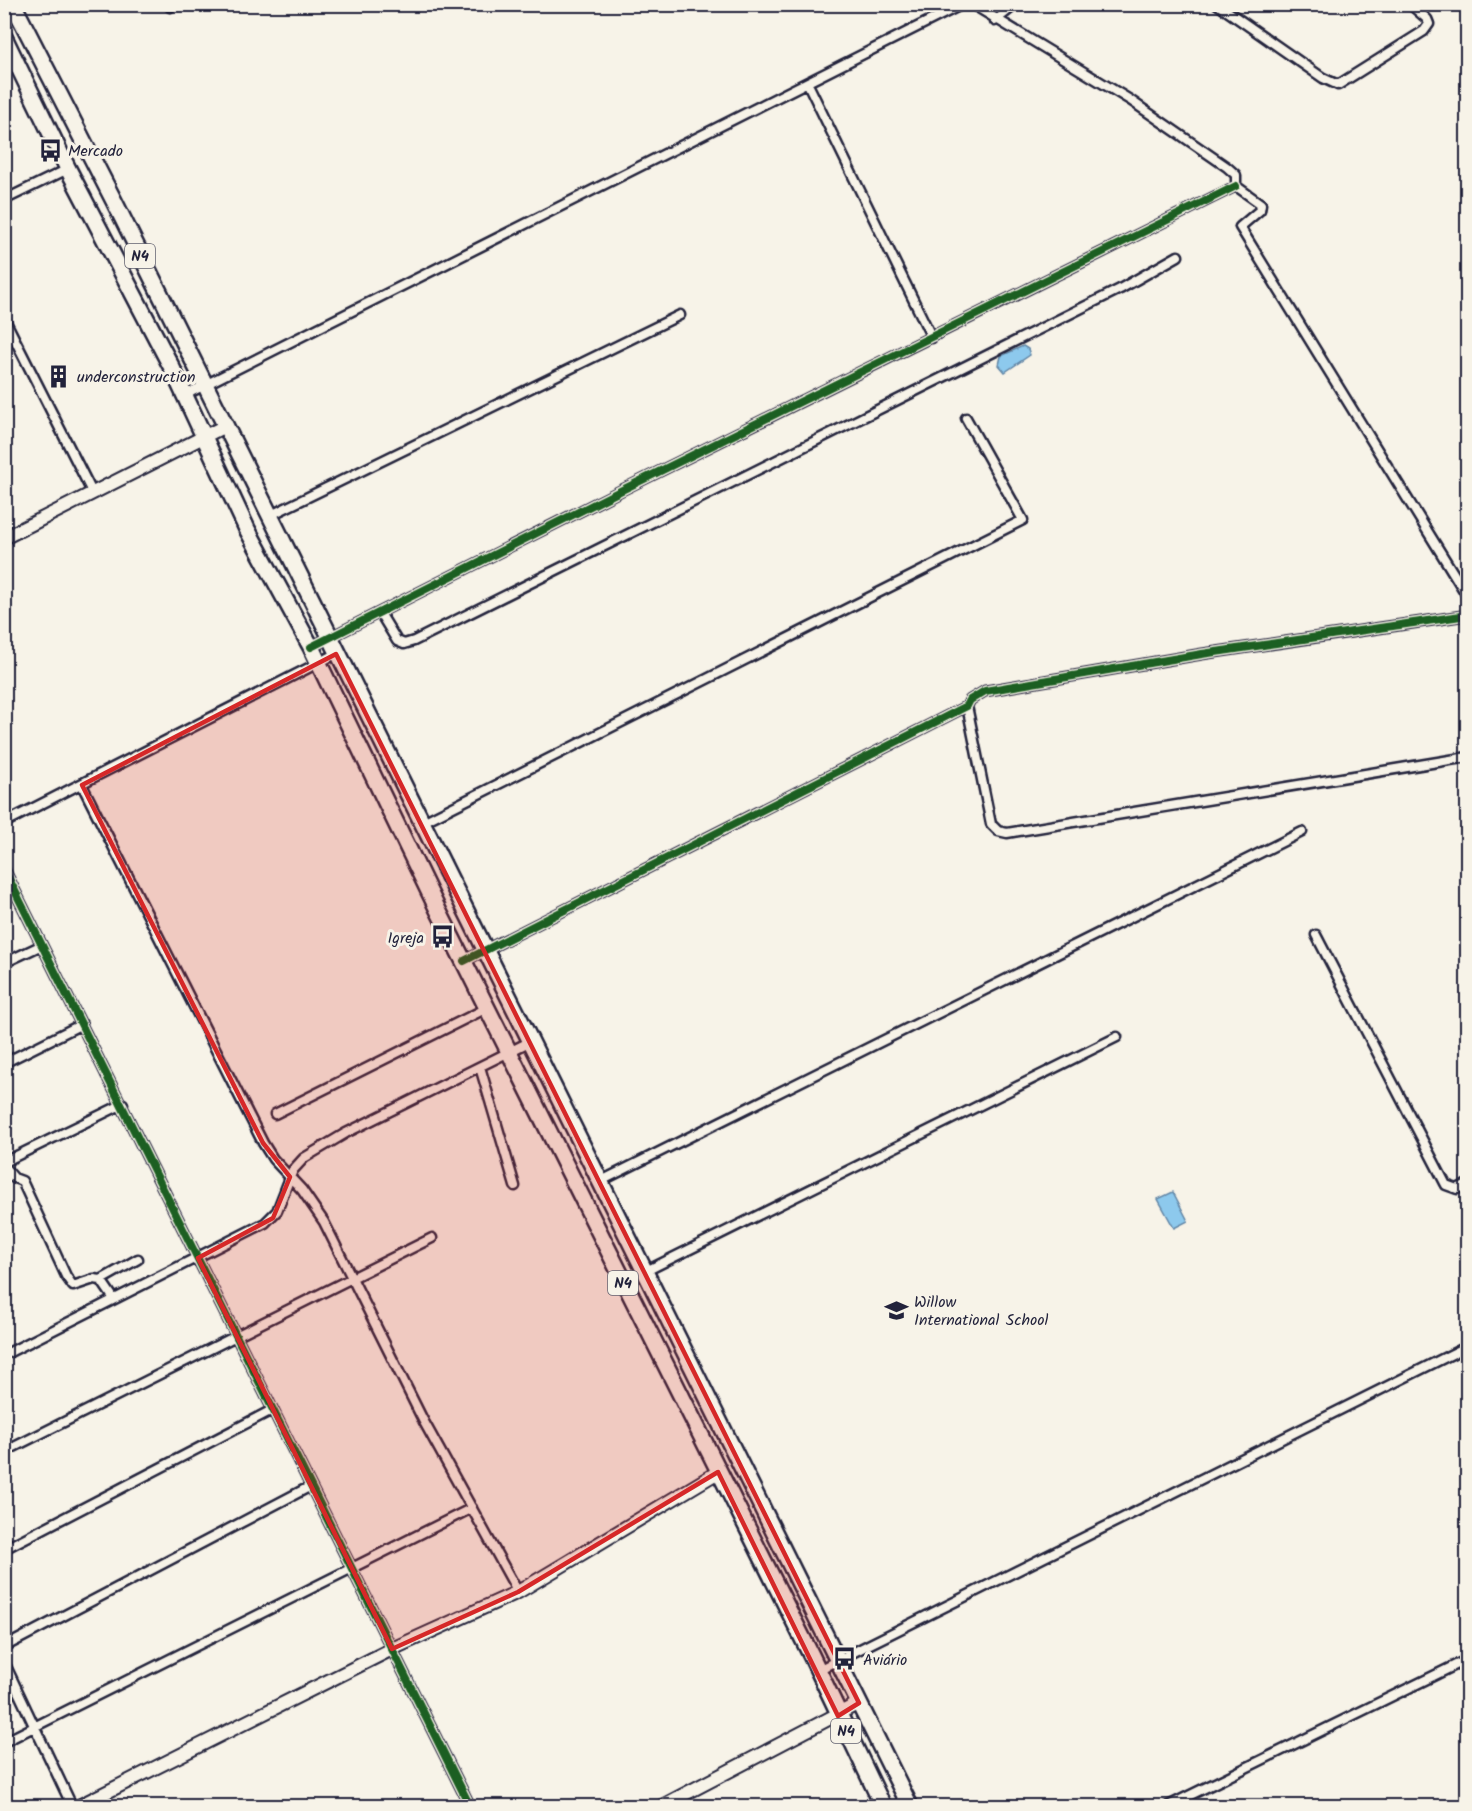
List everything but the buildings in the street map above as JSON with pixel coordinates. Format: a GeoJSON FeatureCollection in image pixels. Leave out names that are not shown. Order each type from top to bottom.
{"type":"FeatureCollection","features":[{"type":"Feature","properties":{"kind":"highway","name":"N4"},"geometry":{"type":"LineString","coordinates":[[13,4],[910,1806]]}},
{"type":"Feature","properties":{"kind":"highway","name":"N4"},"geometry":{"type":"LineString","coordinates":[[4,37],[185,395],[202,436],[248,530],[311,648],[487,1008],[818,1670],[883,1806]]}},
{"type":"Feature","properties":{"kind":"street"},"geometry":{"type":"LineString","coordinates":[[185,395],[808,84],[963,4]]}},
{"type":"Feature","properties":{"kind":"street"},"geometry":{"type":"LineString","coordinates":[[972,4],[995,21],[1130,100],[1227,167],[1236,175],[1236,186]]}},
{"type":"Feature","properties":{"kind":"street"},"geometry":{"type":"LineString","coordinates":[[995,21],[1016,4]]}},
{"type":"Feature","properties":{"kind":"street"},"geometry":{"type":"LineString","coordinates":[[1217,4],[1323,78],[1338,85],[1424,32],[1429,24],[1427,19],[1410,4]]}},
{"type":"Feature","properties":{"kind":"street"},"geometry":{"type":"LineString","coordinates":[[808,84],[932,338]]}},
{"type":"Feature","properties":{"kind":"street"},"geometry":{"type":"LineString","coordinates":[[4,200],[69,169]]}},
{"type":"Feature","properties":{"kind":"street"},"geometry":{"type":"LineString","coordinates":[[311,648],[328,637],[380,613],[634,483],[932,338],[1236,186]]}},
{"type":"Feature","properties":{"kind":"street"},"geometry":{"type":"LineString","coordinates":[[1236,186],[1261,204],[1260,210],[1240,227],[1467,597]]}},
{"type":"Feature","properties":{"kind":"street"},"geometry":{"type":"LineString","coordinates":[[380,613],[397,642],[404,645],[414,641],[1120,289],[1178,256]]}},
{"type":"Feature","properties":{"kind":"street"},"geometry":{"type":"LineString","coordinates":[[269,516],[680,315]]}},
{"type":"Feature","properties":{"kind":"street"},"geometry":{"type":"LineString","coordinates":[[4,318],[93,494]]}},
{"type":"Feature","properties":{"kind":"street"},"geometry":{"type":"LineString","coordinates":[[421,823],[1023,520],[966,418]]}},
{"type":"Feature","properties":{"kind":"street"},"geometry":{"type":"LineString","coordinates":[[4,538],[225,426]]}},
{"type":"Feature","properties":{"kind":"street"},"geometry":{"type":"LineString","coordinates":[[464,961],[484,948],[967,706],[970,700],[985,691],[1202,654],[1467,615]]}},
{"type":"Feature","properties":{"kind":"street"},"geometry":{"type":"LineString","coordinates":[[4,823],[336,654]]}},
{"type":"Feature","properties":{"kind":"street"},"geometry":{"type":"LineString","coordinates":[[967,706],[991,824],[998,831],[1007,833],[1467,757]]}},
{"type":"Feature","properties":{"kind":"street"},"geometry":{"type":"LineString","coordinates":[[82,785],[263,1143],[273,1159],[313,1204],[353,1277],[399,1372],[518,1592]]}},
{"type":"Feature","properties":{"kind":"street"},"geometry":{"type":"LineString","coordinates":[[599,1182],[1302,832]]}},
{"type":"Feature","properties":{"kind":"street"},"geometry":{"type":"LineString","coordinates":[[4,869],[123,1104],[309,1487],[470,1806]]}},
{"type":"Feature","properties":{"kind":"street"},"geometry":{"type":"LineString","coordinates":[[1316,934],[1446,1185],[1457,1189],[1467,1184]]}},
{"type":"Feature","properties":{"kind":"street"},"geometry":{"type":"LineString","coordinates":[[4,963],[42,945]]}},
{"type":"Feature","properties":{"kind":"street"},"geometry":{"type":"LineString","coordinates":[[275,1114],[487,1008]]}},
{"type":"Feature","properties":{"kind":"street"},"geometry":{"type":"LineString","coordinates":[[4,1063],[82,1024]]}},
{"type":"Feature","properties":{"kind":"street"},"geometry":{"type":"LineString","coordinates":[[644,1273],[1117,1037]]}},
{"type":"Feature","properties":{"kind":"street"},"geometry":{"type":"LineString","coordinates":[[4,1355],[273,1218],[291,1177],[304,1158],[346,1133],[531,1041]]}},
{"type":"Feature","properties":{"kind":"street"},"geometry":{"type":"LineString","coordinates":[[480,1067],[514,1186]]}},
{"type":"Feature","properties":{"kind":"street"},"geometry":{"type":"LineString","coordinates":[[4,1162],[123,1104]]}},
{"type":"Feature","properties":{"kind":"street"},"geometry":{"type":"LineString","coordinates":[[4,1167],[14,1178],[22,1181],[66,1276],[73,1286],[94,1279],[101,1280],[138,1259]]}},
{"type":"Feature","properties":{"kind":"street"},"geometry":{"type":"LineString","coordinates":[[4,1452],[432,1238]]}},
{"type":"Feature","properties":{"kind":"street"},"geometry":{"type":"LineString","coordinates":[[101,1280],[114,1299]]}},
{"type":"Feature","properties":{"kind":"street"},"geometry":{"type":"LineString","coordinates":[[818,1670],[1467,1346]]}},
{"type":"Feature","properties":{"kind":"street"},"geometry":{"type":"LineString","coordinates":[[4,1549],[273,1410]]}},
{"type":"Feature","properties":{"kind":"street"},"geometry":{"type":"LineString","coordinates":[[79,1806],[392,1649],[518,1592],[718,1472]]}},
{"type":"Feature","properties":{"kind":"street"},"geometry":{"type":"LineString","coordinates":[[4,1647],[309,1487]]}},
{"type":"Feature","properties":{"kind":"street"},"geometry":{"type":"LineString","coordinates":[[4,1742],[472,1508]]}},
{"type":"Feature","properties":{"kind":"street"},"geometry":{"type":"LineString","coordinates":[[1168,1806],[1467,1659]]}},
{"type":"Feature","properties":{"kind":"street"},"geometry":{"type":"LineString","coordinates":[[4,1662],[72,1806]]}},
{"type":"Feature","properties":{"kind":"street"},"geometry":{"type":"LineString","coordinates":[[662,1806],[859,1703]]}},
{"type":"Feature","properties":{"kind":"highlighted area"},"geometry":{"type":"Polygon","coordinates":[[[336,654],[859,1703],[838,1716],[718,1472],[518,1592],[392,1649],[198,1258],[273,1218],[290,1177],[263,1143],[82,785],[336,654]]]}},
{"type":"Feature","properties":{"kind":"water"},"geometry":{"type":"Polygon","coordinates":[[[1023,346],[1028,349],[1030,355],[1005,372],[999,365],[1001,356],[1023,346]]]}},
{"type":"Feature","properties":{"kind":"water"},"geometry":{"type":"Polygon","coordinates":[[[1173,1192],[1188,1221],[1174,1228],[1158,1199],[1173,1192]]]}},
{"type":"Feature","properties":{"kind":"cycle path"},"geometry":{"type":"LineString","coordinates":[[311,647],[1236,186]]}},
{"type":"Feature","properties":{"kind":"cycle path"},"geometry":{"type":"LineString","coordinates":[[464,961],[967,706],[970,700],[985,691],[1202,654],[1468,615]]}},
{"type":"Feature","properties":{"kind":"cycle path"},"geometry":{"type":"LineString","coordinates":[[4,869],[470,1806]]}},
{"type":"Feature","properties":{"kind":"place","name":"Mercado"},"geometry":{"type":"Point","coordinates":[50,150]}},
{"type":"Feature","properties":{"kind":"place","name":"underconstruction"},"geometry":{"type":"Point","coordinates":[59,376]}},
{"type":"Feature","properties":{"kind":"place","name":"Igreja"},"geometry":{"type":"Point","coordinates":[442,937]}},
{"type":"Feature","properties":{"kind":"place","name":"Willow International School"},"geometry":{"type":"Point","coordinates":[896,1310]}},
{"type":"Feature","properties":{"kind":"place","name":"Aviário"},"geometry":{"type":"Point","coordinates":[845,1659]}}]}
